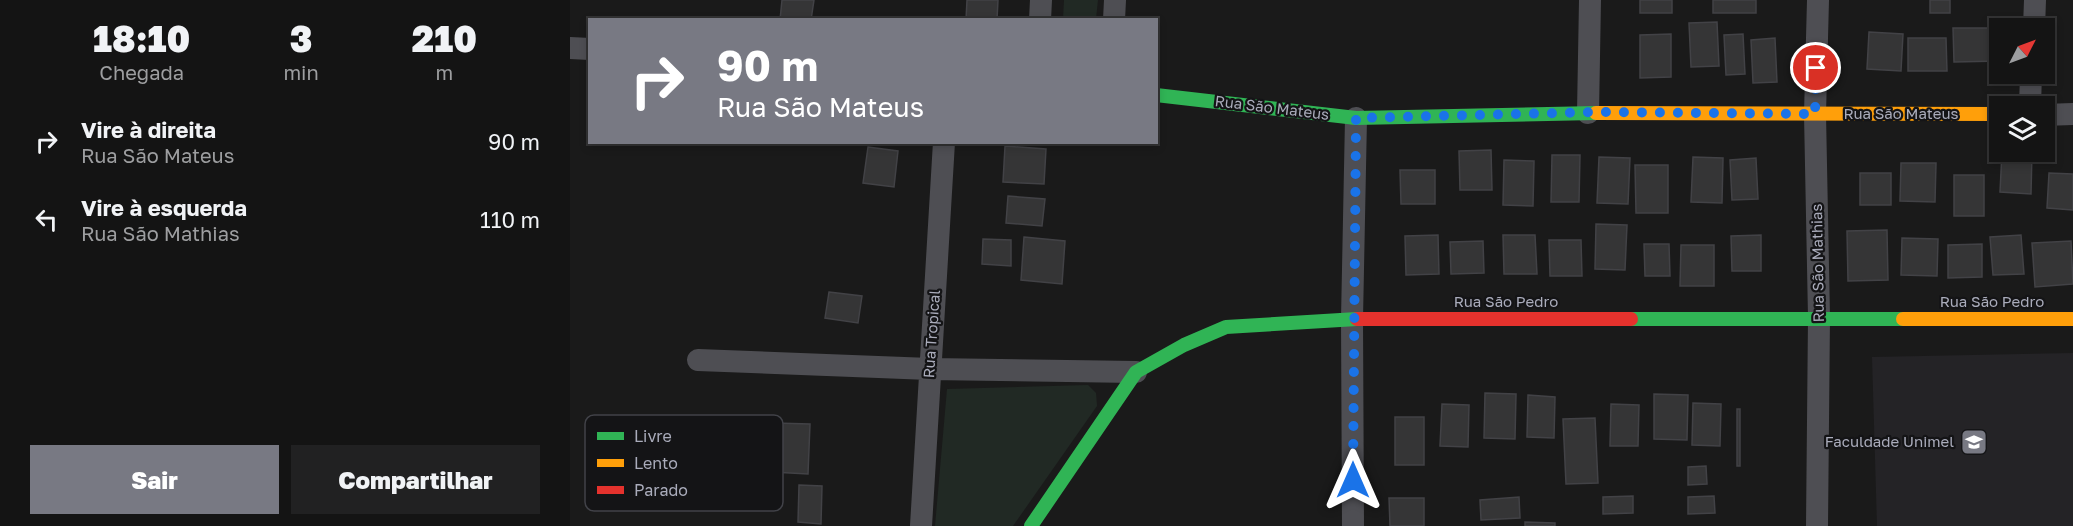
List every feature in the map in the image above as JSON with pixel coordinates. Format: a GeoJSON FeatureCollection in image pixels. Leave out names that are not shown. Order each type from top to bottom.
{"type":"FeatureCollection","features":[{"type":"Feature","properties":{"kind":"street"},"geometry":{"type":"LineString","coordinates":[[1040,18],[1041,0]]}},
{"type":"Feature","properties":{"kind":"street"},"geometry":{"type":"LineString","coordinates":[[1114,18],[1115,0]]}},
{"type":"Feature","properties":{"kind":"street"},"geometry":{"type":"LineString","coordinates":[[1588,113],[1590,0]]}},
{"type":"Feature","properties":{"kind":"street","name":"Rua São Mathias"},"geometry":{"type":"LineString","coordinates":[[1817,526],[1819,317],[1815,114],[1818,0]]}},
{"type":"Feature","properties":{"kind":"street"},"geometry":{"type":"LineString","coordinates":[[2034,18],[2035,0]]}},
{"type":"Feature","properties":{"kind":"street"},"geometry":{"type":"LineString","coordinates":[[570,48],[588,49]]}},
{"type":"Feature","properties":{"kind":"street","name":"Rua São Mateus"},"geometry":{"type":"LineString","coordinates":[[1158,95],[1356,118],[1588,113],[1989,114]]}},
{"type":"Feature","properties":{"kind":"street"},"geometry":{"type":"LineString","coordinates":[[2055,114],[2073,114]]}},
{"type":"Feature","properties":{"kind":"street"},"geometry":{"type":"LineString","coordinates":[[1353,526],[1356,118]]}},
{"type":"Feature","properties":{"kind":"street","name":"Rua Tropical"},"geometry":{"type":"LineString","coordinates":[[921,526],[944,144]]}},
{"type":"Feature","properties":{"kind":"street","name":"Rua São Pedro"},"geometry":{"type":"LineString","coordinates":[[1031,526],[1136,372],[1184,345],[1226,327],[1353,319],[1819,317],[2073,319]]}},
{"type":"Feature","properties":{"kind":"street"},"geometry":{"type":"LineString","coordinates":[[698,360],[930,369],[1136,372]]}},
{"type":"Feature","properties":{"kind":"shaded area"},"geometry":{"type":"Polygon","coordinates":[[[1064,0],[1098,0],[1096,18],[1063,18],[1064,0]]]}},
{"type":"Feature","properties":{"kind":"shaded area","name":"Faculdade Unimel"},"geometry":{"type":"Polygon","coordinates":[[[2073,353],[2073,526],[1877,526],[1872,357],[2073,353]]]}},
{"type":"Feature","properties":{"kind":"shaded area"},"geometry":{"type":"Polygon","coordinates":[[[1088,385],[1096,393],[1097,406],[1013,526],[935,526],[947,389],[1088,385]]]}},
{"type":"Feature","properties":{"kind":"building"},"geometry":{"type":"Polygon","coordinates":[[[782,0],[814,0],[811,18],[780,18],[782,0]]]}},
{"type":"Feature","properties":{"kind":"building"},"geometry":{"type":"Polygon","coordinates":[[[967,0],[998,0],[997,18],[966,18],[967,0]]]}},
{"type":"Feature","properties":{"kind":"building"},"geometry":{"type":"Polygon","coordinates":[[[1640,0],[1672,0],[1672,13],[1640,13],[1640,0]]]}},
{"type":"Feature","properties":{"kind":"building"},"geometry":{"type":"Polygon","coordinates":[[[1713,0],[1756,0],[1756,13],[1713,13],[1713,0]]]}},
{"type":"Feature","properties":{"kind":"building"},"geometry":{"type":"Polygon","coordinates":[[[1930,0],[1950,0],[1950,13],[1930,13],[1930,0]]]}},
{"type":"Feature","properties":{"kind":"building"},"geometry":{"type":"Polygon","coordinates":[[[1717,22],[1719,66],[1691,67],[1689,23],[1717,22]]]}},
{"type":"Feature","properties":{"kind":"building"},"geometry":{"type":"Polygon","coordinates":[[[1953,28],[1989,28],[1989,61],[1954,62],[1953,28]]]}},
{"type":"Feature","properties":{"kind":"building"},"geometry":{"type":"Polygon","coordinates":[[[1869,32],[1903,34],[1901,71],[1867,69],[1869,32]]]}},
{"type":"Feature","properties":{"kind":"building"},"geometry":{"type":"Polygon","coordinates":[[[1671,34],[1671,77],[1640,78],[1640,35],[1671,34]]]}},
{"type":"Feature","properties":{"kind":"building"},"geometry":{"type":"Polygon","coordinates":[[[1743,34],[1745,74],[1726,75],[1724,35],[1743,34]]]}},
{"type":"Feature","properties":{"kind":"building"},"geometry":{"type":"Polygon","coordinates":[[[1775,38],[1777,82],[1753,83],[1751,40],[1775,38]]]}},
{"type":"Feature","properties":{"kind":"building"},"geometry":{"type":"Polygon","coordinates":[[[1908,38],[1946,38],[1947,71],[1908,71],[1908,38]]]}},
{"type":"Feature","properties":{"kind":"building"},"geometry":{"type":"Polygon","coordinates":[[[1005,146],[1046,149],[1044,184],[1003,182],[1005,146]]]}},
{"type":"Feature","properties":{"kind":"building"},"geometry":{"type":"Polygon","coordinates":[[[868,147],[898,151],[894,187],[863,183],[868,147]]]}},
{"type":"Feature","properties":{"kind":"building"},"geometry":{"type":"Polygon","coordinates":[[[1491,150],[1492,190],[1460,190],[1459,151],[1491,150]]]}},
{"type":"Feature","properties":{"kind":"building"},"geometry":{"type":"Polygon","coordinates":[[[1552,155],[1580,155],[1579,202],[1551,202],[1552,155]]]}},
{"type":"Feature","properties":{"kind":"building"},"geometry":{"type":"Polygon","coordinates":[[[1599,157],[1630,158],[1628,204],[1597,203],[1599,157]]]}},
{"type":"Feature","properties":{"kind":"building"},"geometry":{"type":"Polygon","coordinates":[[[1693,157],[1723,158],[1722,203],[1691,202],[1693,157]]]}},
{"type":"Feature","properties":{"kind":"building"},"geometry":{"type":"Polygon","coordinates":[[[1756,158],[1758,199],[1732,200],[1730,160],[1756,158]]]}},
{"type":"Feature","properties":{"kind":"building"},"geometry":{"type":"Polygon","coordinates":[[[1504,160],[1534,161],[1533,206],[1503,205],[1504,160]]]}},
{"type":"Feature","properties":{"kind":"building"},"geometry":{"type":"Polygon","coordinates":[[[2002,162],[2032,162],[2031,194],[2000,192],[2002,162]]]}},
{"type":"Feature","properties":{"kind":"building"},"geometry":{"type":"Polygon","coordinates":[[[1901,163],[1936,163],[1935,202],[1900,201],[1901,163]]]}},
{"type":"Feature","properties":{"kind":"building"},"geometry":{"type":"Polygon","coordinates":[[[1635,165],[1668,165],[1668,213],[1636,213],[1635,165]]]}},
{"type":"Feature","properties":{"kind":"building"},"geometry":{"type":"Polygon","coordinates":[[[1400,170],[1435,170],[1435,204],[1401,204],[1400,170]]]}},
{"type":"Feature","properties":{"kind":"building"},"geometry":{"type":"Polygon","coordinates":[[[1860,173],[1891,173],[1891,205],[1860,205],[1860,173]]]}},
{"type":"Feature","properties":{"kind":"building"},"geometry":{"type":"Polygon","coordinates":[[[2049,173],[2073,174],[2073,210],[2047,208],[2049,173]]]}},
{"type":"Feature","properties":{"kind":"building"},"geometry":{"type":"Polygon","coordinates":[[[1954,175],[1984,175],[1984,216],[1954,216],[1954,175]]]}},
{"type":"Feature","properties":{"kind":"building"},"geometry":{"type":"Polygon","coordinates":[[[1008,196],[1045,199],[1042,226],[1006,223],[1008,196]]]}},
{"type":"Feature","properties":{"kind":"building"},"geometry":{"type":"Polygon","coordinates":[[[1596,224],[1627,225],[1625,270],[1595,269],[1596,224]]]}},
{"type":"Feature","properties":{"kind":"building"},"geometry":{"type":"Polygon","coordinates":[[[1887,230],[1888,280],[1848,281],[1847,231],[1887,230]]]}},
{"type":"Feature","properties":{"kind":"building"},"geometry":{"type":"Polygon","coordinates":[[[1438,235],[1439,274],[1406,275],[1405,236],[1438,235]]]}},
{"type":"Feature","properties":{"kind":"building"},"geometry":{"type":"Polygon","coordinates":[[[1503,235],[1535,235],[1537,274],[1504,274],[1503,235]]]}},
{"type":"Feature","properties":{"kind":"building"},"geometry":{"type":"Polygon","coordinates":[[[1761,235],[1761,271],[1732,271],[1731,236],[1761,235]]]}},
{"type":"Feature","properties":{"kind":"building"},"geometry":{"type":"Polygon","coordinates":[[[2021,235],[2024,274],[1993,275],[1990,237],[2021,235]]]}},
{"type":"Feature","properties":{"kind":"building"},"geometry":{"type":"Polygon","coordinates":[[[1024,237],[1065,241],[1062,284],[1021,280],[1024,237]]]}},
{"type":"Feature","properties":{"kind":"building"},"geometry":{"type":"Polygon","coordinates":[[[1902,238],[1938,239],[1937,276],[1901,275],[1902,238]]]}},
{"type":"Feature","properties":{"kind":"building"},"geometry":{"type":"Polygon","coordinates":[[[983,239],[1011,240],[1011,266],[982,264],[983,239]]]}},
{"type":"Feature","properties":{"kind":"building"},"geometry":{"type":"Polygon","coordinates":[[[1549,240],[1581,240],[1582,276],[1550,276],[1549,240]]]}},
{"type":"Feature","properties":{"kind":"building"},"geometry":{"type":"Polygon","coordinates":[[[1483,241],[1484,273],[1451,274],[1450,242],[1483,241]]]}},
{"type":"Feature","properties":{"kind":"building"},"geometry":{"type":"Polygon","coordinates":[[[2071,241],[2073,284],[2035,287],[2032,243],[2071,241]]]}},
{"type":"Feature","properties":{"kind":"building"},"geometry":{"type":"Polygon","coordinates":[[[1644,244],[1669,244],[1670,276],[1645,276],[1644,244]]]}},
{"type":"Feature","properties":{"kind":"building"},"geometry":{"type":"Polygon","coordinates":[[[1982,244],[1982,277],[1948,278],[1948,245],[1982,244]]]}},
{"type":"Feature","properties":{"kind":"building"},"geometry":{"type":"Polygon","coordinates":[[[1681,245],[1714,245],[1714,286],[1680,286],[1681,245]]]}},
{"type":"Feature","properties":{"kind":"building"},"geometry":{"type":"Polygon","coordinates":[[[829,292],[862,296],[858,323],[825,318],[829,292]]]}},
{"type":"Feature","properties":{"kind":"building"},"geometry":{"type":"Polygon","coordinates":[[[1485,393],[1516,394],[1515,439],[1484,438],[1485,393]]]}},
{"type":"Feature","properties":{"kind":"building"},"geometry":{"type":"Polygon","coordinates":[[[1654,394],[1688,395],[1687,440],[1654,439],[1654,394]]]}},
{"type":"Feature","properties":{"kind":"building"},"geometry":{"type":"Polygon","coordinates":[[[1528,395],[1555,397],[1554,438],[1527,437],[1528,395]]]}},
{"type":"Feature","properties":{"kind":"building"},"geometry":{"type":"Polygon","coordinates":[[[1693,403],[1721,404],[1720,446],[1692,445],[1693,403]]]}},
{"type":"Feature","properties":{"kind":"building"},"geometry":{"type":"Polygon","coordinates":[[[1442,404],[1469,405],[1468,447],[1440,446],[1442,404]]]}},
{"type":"Feature","properties":{"kind":"building"},"geometry":{"type":"Polygon","coordinates":[[[1611,404],[1639,405],[1638,446],[1610,446],[1611,404]]]}},
{"type":"Feature","properties":{"kind":"building"},"geometry":{"type":"Polygon","coordinates":[[[1737,409],[1740,409],[1740,466],[1737,466],[1737,409]]]}},
{"type":"Feature","properties":{"kind":"building"},"geometry":{"type":"Polygon","coordinates":[[[1395,417],[1424,417],[1424,465],[1395,465],[1395,417]]]}},
{"type":"Feature","properties":{"kind":"building"},"geometry":{"type":"Polygon","coordinates":[[[1595,418],[1598,483],[1566,484],[1563,419],[1595,418]]]}},
{"type":"Feature","properties":{"kind":"building"},"geometry":{"type":"Polygon","coordinates":[[[783,423],[810,424],[808,474],[783,473],[783,423]]]}},
{"type":"Feature","properties":{"kind":"building"},"geometry":{"type":"Polygon","coordinates":[[[1706,466],[1707,484],[1688,485],[1688,467],[1706,466]]]}},
{"type":"Feature","properties":{"kind":"building"},"geometry":{"type":"Polygon","coordinates":[[[799,485],[822,486],[821,524],[798,522],[799,485]]]}},
{"type":"Feature","properties":{"kind":"building"},"geometry":{"type":"Polygon","coordinates":[[[1633,496],[1633,513],[1603,514],[1603,497],[1633,496]]]}},
{"type":"Feature","properties":{"kind":"building"},"geometry":{"type":"Polygon","coordinates":[[[1714,496],[1715,513],[1688,514],[1688,497],[1714,496]]]}},
{"type":"Feature","properties":{"kind":"building"},"geometry":{"type":"Polygon","coordinates":[[[1519,497],[1520,518],[1481,520],[1480,500],[1519,497]]]}},
{"type":"Feature","properties":{"kind":"building"},"geometry":{"type":"Polygon","coordinates":[[[1389,498],[1424,498],[1424,526],[1390,526],[1389,498]]]}},
{"type":"Feature","properties":{"kind":"building"},"geometry":{"type":"Polygon","coordinates":[[[1525,522],[1555,523],[1555,526],[1525,526],[1525,522]]]}},
{"type":"Feature","properties":{"kind":"traffic: fast"},"geometry":{"type":"LineString","coordinates":[[1158,95],[1356,118],[1596,113]]}},
{"type":"Feature","properties":{"kind":"traffic: fast"},"geometry":{"type":"LineString","coordinates":[[1031,526],[1136,372],[1184,345],[1226,327],[1357,319]]}},
{"type":"Feature","properties":{"kind":"traffic: fast"},"geometry":{"type":"LineString","coordinates":[[1631,319],[1903,319]]}},
{"type":"Feature","properties":{"kind":"traffic: slow"},"geometry":{"type":"LineString","coordinates":[[1596,113],[1989,114]]}},
{"type":"Feature","properties":{"kind":"traffic: slow"},"geometry":{"type":"LineString","coordinates":[[1903,319],[2073,319]]}},
{"type":"Feature","properties":{"kind":"traffic: jam"},"geometry":{"type":"LineString","coordinates":[[1357,319],[1631,319]]}},
{"type":"Feature","properties":{"kind":"place","name":"Faculdade Unimel"},"geometry":{"type":"Point","coordinates":[1974,442]}},
{"type":"Feature","properties":{"kind":"route"},"geometry":{"type":"LineString","coordinates":[[1353,480],[1356,118],[1600,112],[1815,114],[1816,68]]}}]}
